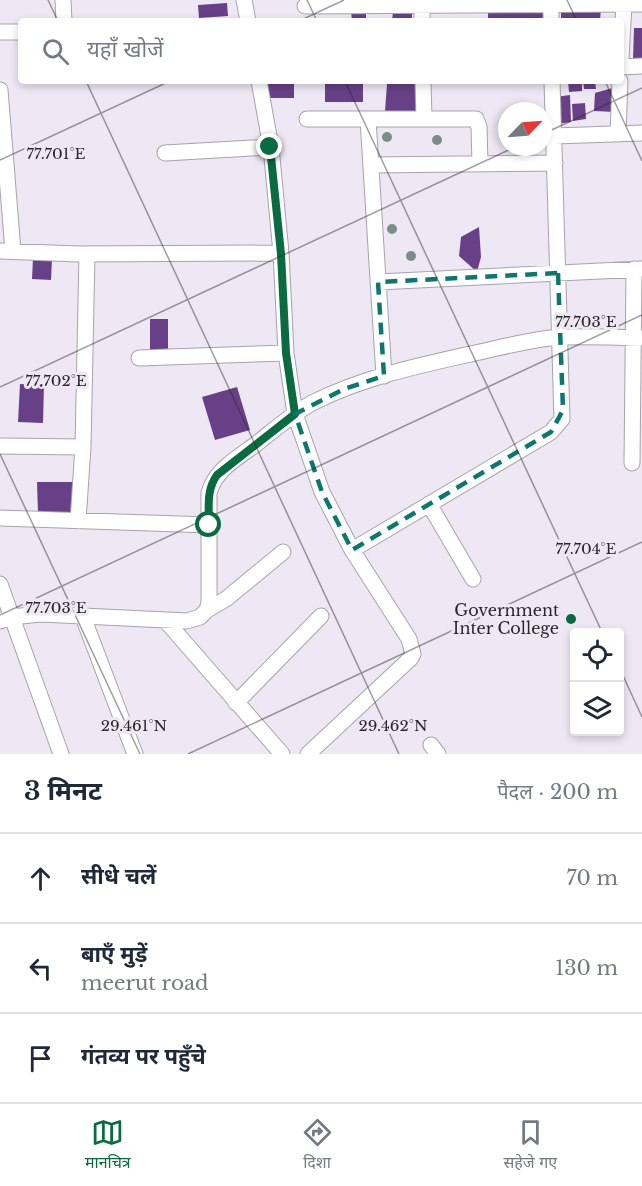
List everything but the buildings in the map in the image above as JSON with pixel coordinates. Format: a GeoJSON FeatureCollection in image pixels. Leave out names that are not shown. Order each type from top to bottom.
{"type":"FeatureCollection","features":[{"type":"Feature","properties":{"kind":"street"},"geometry":{"type":"LineString","coordinates":[[63,0],[64,18]]}},
{"type":"Feature","properties":{"kind":"street"},"geometry":{"type":"LineString","coordinates":[[244,0],[247,18]]}},
{"type":"Feature","properties":{"kind":"street"},"geometry":{"type":"LineString","coordinates":[[550,2],[551,18]]}},
{"type":"Feature","properties":{"kind":"street"},"geometry":{"type":"LineString","coordinates":[[305,6],[550,2],[642,4]]}},
{"type":"Feature","properties":{"kind":"street"},"geometry":{"type":"LineString","coordinates":[[623,18],[624,4]]}},
{"type":"Feature","properties":{"kind":"street"},"geometry":{"type":"LineString","coordinates":[[422,5],[422,18]]}},
{"type":"Feature","properties":{"kind":"street"},"geometry":{"type":"LineString","coordinates":[[0,32],[18,32]]}},
{"type":"Feature","properties":{"kind":"street"},"geometry":{"type":"LineString","coordinates":[[624,67],[642,66]]}},
{"type":"Feature","properties":{"kind":"street"},"geometry":{"type":"LineString","coordinates":[[260,84],[270,147],[281,254],[286,353],[295,414],[322,492],[352,550],[410,639],[413,654],[308,754]]}},
{"type":"Feature","properties":{"kind":"street"},"geometry":{"type":"LineString","coordinates":[[423,84],[424,118]]}},
{"type":"Feature","properties":{"kind":"street"},"geometry":{"type":"LineString","coordinates":[[352,550],[557,426],[562,419],[552,84]]}},
{"type":"Feature","properties":{"kind":"street"},"geometry":{"type":"LineString","coordinates":[[618,134],[620,84]]}},
{"type":"Feature","properties":{"kind":"street"},"geometry":{"type":"LineString","coordinates":[[0,90],[6,251],[87,254],[281,254]]}},
{"type":"Feature","properties":{"kind":"street"},"geometry":{"type":"LineString","coordinates":[[368,118],[384,376]]}},
{"type":"Feature","properties":{"kind":"street"},"geometry":{"type":"LineString","coordinates":[[307,119],[476,119],[479,127],[480,164]]}},
{"type":"Feature","properties":{"kind":"street"},"geometry":{"type":"LineString","coordinates":[[554,136],[642,133]]}},
{"type":"Feature","properties":{"kind":"street"},"geometry":{"type":"LineString","coordinates":[[165,153],[270,147]]}},
{"type":"Feature","properties":{"kind":"street"},"geometry":{"type":"LineString","coordinates":[[371,165],[555,163]]}},
{"type":"Feature","properties":{"kind":"street"},"geometry":{"type":"LineString","coordinates":[[78,521],[83,447],[87,254]]}},
{"type":"Feature","properties":{"kind":"street"},"geometry":{"type":"LineString","coordinates":[[378,282],[638,269],[638,338],[632,463]]}},
{"type":"Feature","properties":{"kind":"street"},"geometry":{"type":"LineString","coordinates":[[207,610],[210,594],[209,493],[212,482],[217,475],[295,414],[344,389],[384,376],[513,344],[558,337],[638,338]]}},
{"type":"Feature","properties":{"kind":"street"},"geometry":{"type":"LineString","coordinates":[[139,358],[286,353]]}},
{"type":"Feature","properties":{"kind":"street"},"geometry":{"type":"LineString","coordinates":[[0,446],[83,447]]}},
{"type":"Feature","properties":{"kind":"street"},"geometry":{"type":"LineString","coordinates":[[429,504],[473,579]]}},
{"type":"Feature","properties":{"kind":"street"},"geometry":{"type":"LineString","coordinates":[[0,518],[209,525]]}},
{"type":"Feature","properties":{"kind":"street"},"geometry":{"type":"LineString","coordinates":[[5,619],[40,614],[187,621],[200,617],[226,599],[283,552]]}},
{"type":"Feature","properties":{"kind":"street"},"geometry":{"type":"LineString","coordinates":[[0,584],[5,619],[61,754]]}},
{"type":"Feature","properties":{"kind":"street"},"geometry":{"type":"LineString","coordinates":[[236,703],[321,616]]}},
{"type":"Feature","properties":{"kind":"street"},"geometry":{"type":"LineString","coordinates":[[83,617],[135,754]]}},
{"type":"Feature","properties":{"kind":"street"},"geometry":{"type":"LineString","coordinates":[[165,620],[282,754]]}},
{"type":"Feature","properties":{"kind":"highlighted area"},"geometry":{"type":"Polygon","coordinates":[[[558,273],[563,410],[551,432],[352,550],[322,492],[295,414],[344,389],[384,376],[378,282],[558,273]]]}},
{"type":"Feature","properties":{"kind":"place","name":"Government Inter College"},"geometry":{"type":"Point","coordinates":[571,619]}},
{"type":"Feature","properties":{"kind":"route"},"geometry":{"type":"LineString","coordinates":[[209,525],[209,493],[217,475],[295,414],[286,353],[281,254],[270,147]]}}]}
